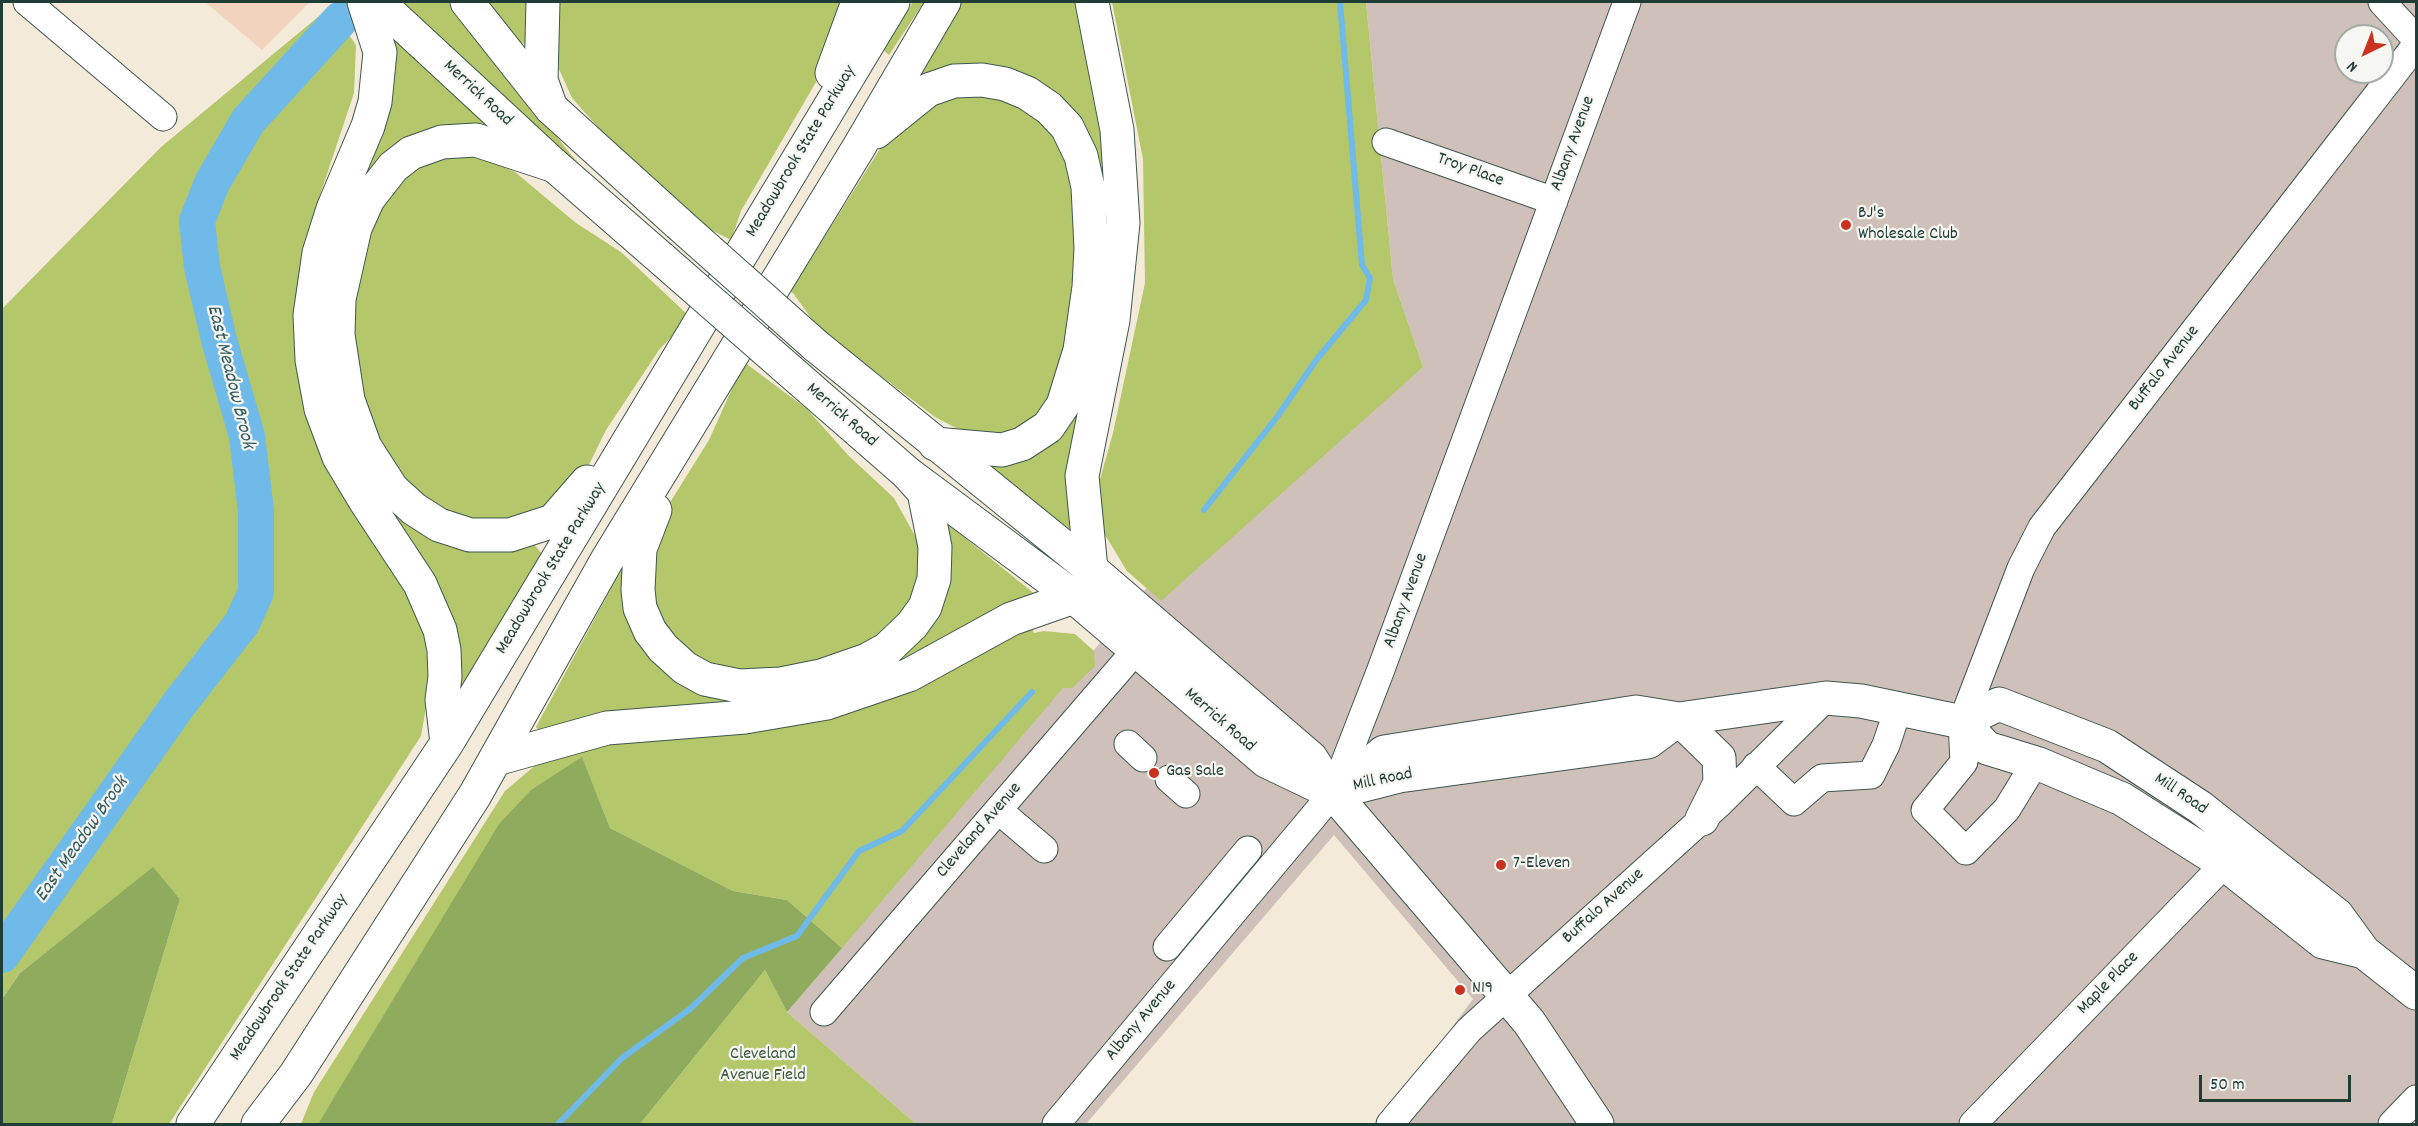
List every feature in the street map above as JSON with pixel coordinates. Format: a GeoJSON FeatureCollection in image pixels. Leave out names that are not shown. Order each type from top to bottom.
{"type":"FeatureCollection","features":[{"type":"Feature","properties":{"kind":"main road"},"geometry":{"type":"LineString","coordinates":[[364,2],[380,52],[375,102],[368,126],[333,210],[319,253],[310,315],[312,360],[321,410],[339,457],[420,584],[440,630],[444,650],[445,677],[442,700],[447,743]]}},
{"type":"Feature","properties":{"kind":"main road","name":"Merrick Road"},"geometry":{"type":"LineString","coordinates":[[378,2],[555,166],[907,473],[1074,597],[1266,761],[1333,792]]}},
{"type":"Feature","properties":{"kind":"main road","name":"Merrick Road"},"geometry":{"type":"LineString","coordinates":[[467,2],[551,108],[814,345],[1091,569],[1311,758],[1333,792],[1529,1022],[1597,1125]]}},
{"type":"Feature","properties":{"kind":"main road"},"geometry":{"type":"LineString","coordinates":[[543,2],[541,80],[551,108]]}},
{"type":"Feature","properties":{"kind":"main road"},"geometry":{"type":"LineString","coordinates":[[808,139],[858,2]]}},
{"type":"Feature","properties":{"kind":"main road","name":"Meadowbrook State Parkway"},"geometry":{"type":"LineString","coordinates":[[193,1125],[447,743],[808,139],[893,2]]}},
{"type":"Feature","properties":{"kind":"main road"},"geometry":{"type":"LineString","coordinates":[[258,1125],[296,1074],[496,759],[607,560],[859,147],[944,2]]}},
{"type":"Feature","properties":{"kind":"main road"},"geometry":{"type":"LineString","coordinates":[[1091,569],[1082,476],[1113,320],[1123,223],[1117,130],[1092,2]]}},
{"type":"Feature","properties":{"kind":"main road"},"geometry":{"type":"LineString","coordinates":[[859,147],[928,90],[954,81],[982,80],[1016,89],[1049,108],[1067,127],[1081,156],[1088,187],[1091,248],[1089,287],[1080,350],[1063,405],[1048,427],[1022,444],[1002,450],[935,444]]}},
{"type":"Feature","properties":{"kind":"main road"},"geometry":{"type":"LineString","coordinates":[[555,166],[476,140],[442,142],[411,153],[393,167],[368,199],[355,228],[339,298],[338,335],[351,409],[365,447],[392,489],[414,509],[439,525],[470,535],[510,535],[553,520],[645,415]]}},
{"type":"Feature","properties":{"kind":"main road"},"geometry":{"type":"LineString","coordinates":[[684,435],[640,549],[638,590],[640,608],[650,631],[663,648],[685,668],[705,679],[739,686],[781,684],[821,676],[867,660],[887,649],[912,625],[925,606],[934,579],[935,546],[924,492],[907,473]]}},
{"type":"Feature","properties":{"kind":"main road"},"geometry":{"type":"LineString","coordinates":[[496,759],[607,728],[746,717],[827,704],[909,675],[1011,619],[1074,597]]}},
{"type":"Feature","properties":{"kind":"main road","name":"Mill Road"},"geometry":{"type":"LineString","coordinates":[[1333,792],[1398,776],[1648,742],[1679,719],[1826,698],[1962,722],[1987,748],[2035,763],[2122,799],[2235,854]]}},
{"type":"Feature","properties":{"kind":"main road","name":"Mill Road"},"geometry":{"type":"LineString","coordinates":[[1962,722],[1999,704],[2107,746],[2200,807],[2235,854],[2323,942],[2364,952],[2416,993]]}},
{"type":"Feature","properties":{"kind":"main road"},"geometry":{"type":"LineString","coordinates":[[1679,719],[1719,758],[1720,783],[1702,819]]}},
{"type":"Feature","properties":{"kind":"main road"},"geometry":{"type":"LineString","coordinates":[[288,1125],[296,1074]]}},
{"type":"Feature","properties":{"kind":"street"},"geometry":{"type":"LineString","coordinates":[[27,2],[163,117]]}},
{"type":"Feature","properties":{"kind":"street","name":"Albany Avenue"},"geometry":{"type":"LineString","coordinates":[[1056,1125],[1333,792],[1380,672],[1627,2]]}},
{"type":"Feature","properties":{"kind":"street"},"geometry":{"type":"LineString","coordinates":[[2382,2],[2416,39]]}},
{"type":"Feature","properties":{"kind":"street","name":"Buffalo Avenue"},"geometry":{"type":"LineString","coordinates":[[1962,722],[2021,568],[2042,527],[2416,45]]}},
{"type":"Feature","properties":{"kind":"street","name":"Troy Place"},"geometry":{"type":"LineString","coordinates":[[1386,142],[1554,201]]}},
{"type":"Feature","properties":{"kind":"street","name":"Cleveland Avenue"},"geometry":{"type":"LineString","coordinates":[[825,1012],[1136,650]]}},
{"type":"Feature","properties":{"kind":"street","name":"Buffalo Avenue"},"geometry":{"type":"LineString","coordinates":[[1390,1125],[1469,1030],[1509,997],[1557,949],[1702,819],[1826,698]]}},
{"type":"Feature","properties":{"kind":"street"},"geometry":{"type":"LineString","coordinates":[[1756,766],[1794,802],[1822,778],[1871,775],[1886,745],[1898,709]]}},
{"type":"Feature","properties":{"kind":"street"},"geometry":{"type":"LineString","coordinates":[[1962,722],[1964,762],[1925,810],[1966,851],[2007,809],[2035,763]]}},
{"type":"Feature","properties":{"kind":"street"},"geometry":{"type":"LineString","coordinates":[[998,810],[1044,849]]}},
{"type":"Feature","properties":{"kind":"street"},"geometry":{"type":"LineString","coordinates":[[1167,947],[1248,850]]}},
{"type":"Feature","properties":{"kind":"street","name":"Maple Place"},"geometry":{"type":"LineString","coordinates":[[1973,1125],[2235,854]]}},
{"type":"Feature","properties":{"kind":"street"},"geometry":{"type":"LineString","coordinates":[[2392,1125],[2416,1099]]}},
{"type":"Feature","properties":{"kind":"shaded area"},"geometry":{"type":"Polygon","coordinates":[[[205,2],[310,2],[262,50],[205,2]]]}},
{"type":"Feature","properties":{"kind":"shaded area"},"geometry":{"type":"Polygon","coordinates":[[[1366,2],[2416,2],[2416,1094],[2386,1124],[1380,1124],[1473,999],[1334,835],[1086,1124],[916,1124],[787,1012],[1155,578],[1423,367],[1393,279],[1366,2]]]}},
{"type":"Feature","properties":{"kind":"green space"},"geometry":{"type":"Polygon","coordinates":[[[394,2],[448,2],[590,178],[394,2]]]}},
{"type":"Feature","properties":{"kind":"green space"},"geometry":{"type":"Polygon","coordinates":[[[484,2],[532,2],[529,45],[516,41],[484,2]]]}},
{"type":"Feature","properties":{"kind":"green space"},"geometry":{"type":"Polygon","coordinates":[[[551,2],[849,2],[830,58],[741,211],[731,240],[684,216],[642,177],[572,98],[549,47],[551,2]]]}},
{"type":"Feature","properties":{"kind":"green space"},"geometry":{"type":"Polygon","coordinates":[[[913,2],[924,2],[889,55],[883,50],[913,2]]]}},
{"type":"Feature","properties":{"kind":"green space"},"geometry":{"type":"Polygon","coordinates":[[[962,2],[1081,2],[1112,203],[1071,530],[983,470],[986,461],[1032,450],[1096,313],[1055,102],[918,77],[962,2]]]}},
{"type":"Feature","properties":{"kind":"green space"},"geometry":{"type":"Polygon","coordinates":[[[1112,2],[1366,2],[1393,279],[1423,367],[1161,601],[1127,571],[1102,530],[1097,490],[1113,433],[1145,283],[1143,159],[1112,2]]]}},
{"type":"Feature","properties":{"kind":"green space"},"geometry":{"type":"Polygon","coordinates":[[[330,7],[356,45],[354,93],[304,243],[298,335],[421,613],[431,679],[421,736],[169,1124],[112,1124],[180,899],[153,868],[20,973],[2,999],[2,309],[161,147],[330,7]]]}},
{"type":"Feature","properties":{"kind":"green space"},"geometry":{"type":"Polygon","coordinates":[[[387,36],[402,45],[510,144],[483,136],[444,134],[411,143],[384,164],[357,198],[336,250],[326,320],[329,365],[342,420],[365,467],[398,512],[439,537],[486,547],[533,543],[542,554],[456,703],[449,698],[453,659],[444,615],[430,586],[355,471],[334,427],[321,370],[318,319],[326,250],[366,153],[384,96],[387,36]]]}},
{"type":"Feature","properties":{"kind":"green space"},"geometry":{"type":"Polygon","coordinates":[[[992,90],[1033,109],[1060,140],[1077,185],[1073,310],[1060,384],[1020,437],[991,437],[956,428],[935,417],[819,329],[793,293],[782,288],[808,263],[890,133],[946,93],[992,90]]]}},
{"type":"Feature","properties":{"kind":"green space"},"geometry":{"type":"Polygon","coordinates":[[[474,152],[515,172],[576,223],[621,252],[690,317],[659,350],[606,430],[580,483],[516,525],[453,525],[401,489],[350,376],[359,244],[396,176],[434,156],[474,152]]]}},
{"type":"Feature","properties":{"kind":"green space"},"geometry":{"type":"Polygon","coordinates":[[[744,362],[807,409],[848,455],[894,498],[919,543],[925,568],[907,618],[867,650],[737,680],[688,663],[644,590],[664,512],[709,440],[744,362]]]}},
{"type":"Feature","properties":{"kind":"green space"},"geometry":{"type":"Polygon","coordinates":[[[949,525],[1036,595],[861,684],[545,736],[536,727],[633,548],[627,600],[720,697],[899,652],[942,528],[949,525]]]}},
{"type":"Feature","properties":{"kind":"green space"},"geometry":{"type":"Polygon","coordinates":[[[1030,624],[1034,633],[1044,631],[1075,634],[1094,651],[1095,666],[1072,688],[1063,688],[842,948],[787,900],[733,891],[610,828],[582,758],[532,789],[417,964],[318,1124],[301,1124],[314,1092],[505,791],[544,758],[592,742],[738,729],[1030,624]]]}},
{"type":"Feature","properties":{"kind":"green space"},"geometry":{"type":"Polygon","coordinates":[[[582,757],[610,828],[733,891],[787,900],[842,948],[787,1012],[765,970],[640,1124],[318,1124],[499,824],[532,789],[582,757]]]}},
{"type":"Feature","properties":{"kind":"green space"},"geometry":{"type":"Polygon","coordinates":[[[153,867],[180,899],[112,1124],[2,1124],[2,999],[20,973],[153,867]]]}},
{"type":"Feature","properties":{"kind":"green space","name":"Cleveland Avenue Field"},"geometry":{"type":"Polygon","coordinates":[[[765,970],[787,1012],[916,1124],[640,1124],[765,970]]]}},
{"type":"Feature","properties":{"kind":"waterway"},"geometry":{"type":"LineString","coordinates":[[1204,510],[1277,417],[1317,359],[1366,300],[1370,278],[1362,265],[1340,2]]}},
{"type":"Feature","properties":{"kind":"waterway","name":"East Meadow Brook"},"geometry":{"type":"LineString","coordinates":[[2,955],[179,704],[242,623],[256,592],[256,511],[247,436],[219,340],[202,267],[197,221],[212,183],[248,121],[341,19]]}},
{"type":"Feature","properties":{"kind":"waterway"},"geometry":{"type":"LineString","coordinates":[[558,1124],[622,1058],[690,1009],[743,958],[797,936],[859,851],[902,831],[1032,692]]}},
{"type":"Feature","properties":{"kind":"place","name":"BJ's Wholesale Club"},"geometry":{"type":"Point","coordinates":[1846,225]}},
{"type":"Feature","properties":{"kind":"place","name":"Gas Sale"},"geometry":{"type":"Point","coordinates":[1154,773]}},
{"type":"Feature","properties":{"kind":"place","name":"7-Eleven"},"geometry":{"type":"Point","coordinates":[1501,865]}},
{"type":"Feature","properties":{"kind":"place","name":"N19"},"geometry":{"type":"Point","coordinates":[1460,990]}}]}
